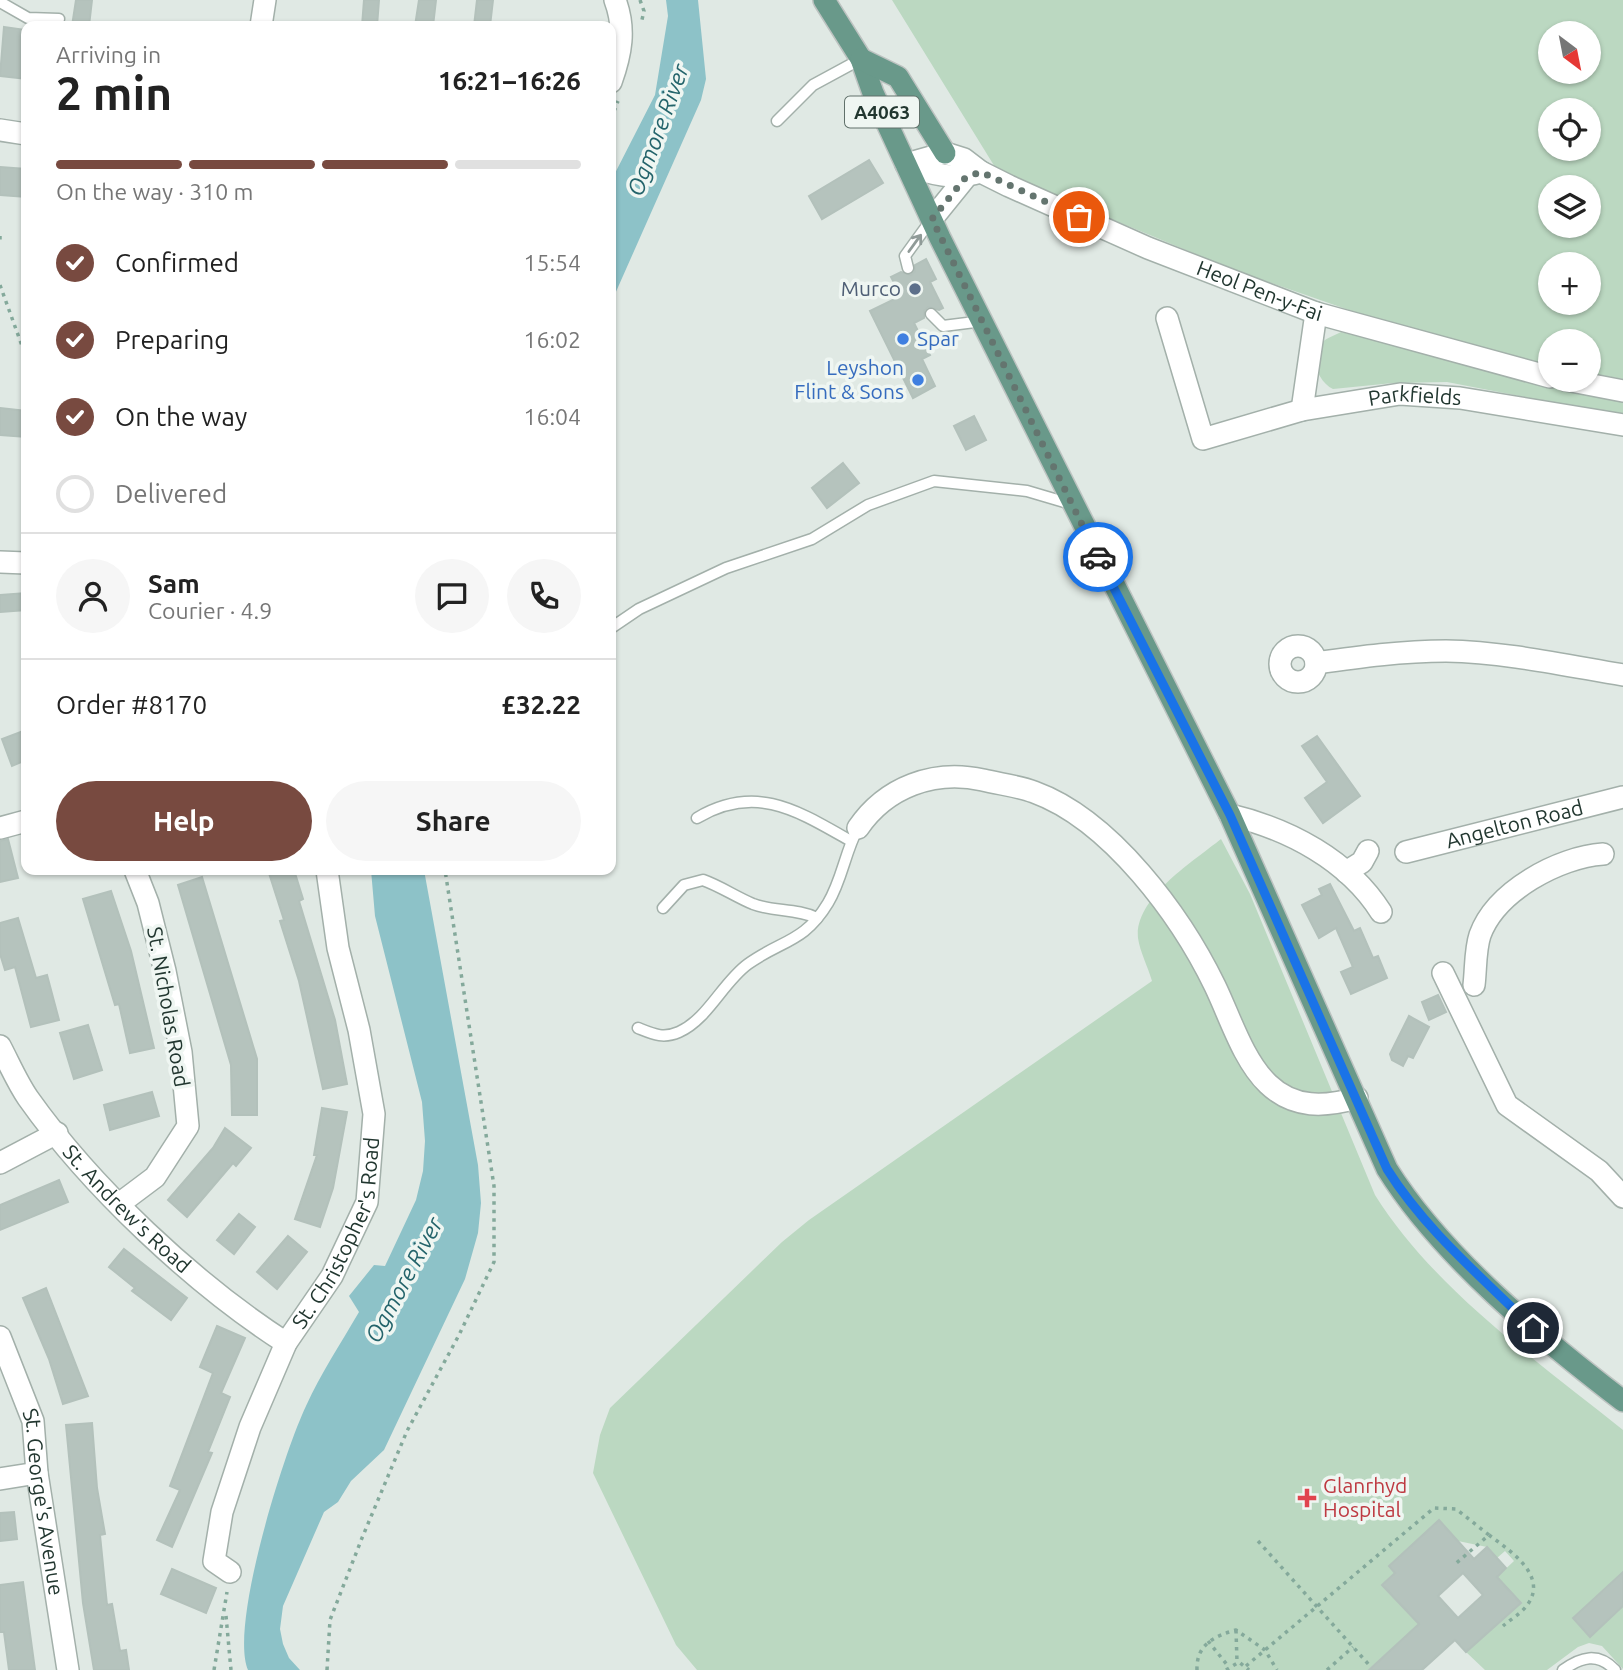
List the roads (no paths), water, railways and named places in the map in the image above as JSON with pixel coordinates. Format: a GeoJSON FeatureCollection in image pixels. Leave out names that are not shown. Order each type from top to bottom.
{"type":"FeatureCollection","features":[{"type":"Feature","properties":{"kind":"main road","name":"A4063"},"geometry":{"type":"LineString","coordinates":[[824,0],[861,59],[932,219],[1071,503],[1230,815],[1387,1169],[1402,1192],[1467,1266],[1552,1347],[1623,1401]]}},
{"type":"Feature","properties":{"kind":"main road"},"geometry":{"type":"LineString","coordinates":[[861,59],[898,77],[944,153]]}},
{"type":"Feature","properties":{"kind":"street"},"geometry":{"type":"LineString","coordinates":[[262,21],[265,0]]}},
{"type":"Feature","properties":{"kind":"street"},"geometry":{"type":"LineString","coordinates":[[615,0],[622,25],[622,39],[616,62]]}},
{"type":"Feature","properties":{"kind":"street"},"geometry":{"type":"LineString","coordinates":[[0,130],[21,134]]}},
{"type":"Feature","properties":{"kind":"street"},"geometry":{"type":"LineString","coordinates":[[906,164],[944,153]]}},
{"type":"Feature","properties":{"kind":"street","name":"Heol Pen-y-Fai"},"geometry":{"type":"LineString","coordinates":[[944,153],[964,159],[974,175]]}},
{"type":"Feature","properties":{"kind":"street","name":"Heol Pen-y-Fai"},"geometry":{"type":"LineString","coordinates":[[906,164],[936,176],[974,175],[1148,248],[1316,313],[1538,374]]}},
{"type":"Feature","properties":{"kind":"street"},"geometry":{"type":"LineString","coordinates":[[932,219],[974,175]]}},
{"type":"Feature","properties":{"kind":"street"},"geometry":{"type":"LineString","coordinates":[[1302,410],[1316,313]]}},
{"type":"Feature","properties":{"kind":"street","name":"Parkfields"},"geometry":{"type":"LineString","coordinates":[[1167,318],[1203,439],[1302,410],[1401,394],[1460,398],[1623,425]]}},
{"type":"Feature","properties":{"kind":"street"},"geometry":{"type":"LineString","coordinates":[[1601,387],[1623,391]]}},
{"type":"Feature","properties":{"kind":"street"},"geometry":{"type":"LineString","coordinates":[[0,562],[21,563]]}},
{"type":"Feature","properties":{"kind":"street"},"geometry":{"type":"LineString","coordinates":[[1316,663],[1391,653],[1499,654],[1623,675]]}},
{"type":"Feature","properties":{"kind":"street"},"geometry":{"type":"LineString","coordinates":[[855,834],[871,810],[911,784],[932,778],[964,776],[1035,792],[1065,808],[1103,837],[1157,890],[1198,951],[1254,1065],[1268,1084],[1291,1100],[1314,1105],[1357,1098]]}},
{"type":"Feature","properties":{"kind":"street","name":"Angelton Road"},"geometry":{"type":"LineString","coordinates":[[1406,852],[1623,797]]}},
{"type":"Feature","properties":{"kind":"street"},"geometry":{"type":"LineString","coordinates":[[1230,815],[1292,836],[1346,872],[1381,912]]}},
{"type":"Feature","properties":{"kind":"street"},"geometry":{"type":"LineString","coordinates":[[0,828],[21,822]]}},
{"type":"Feature","properties":{"kind":"street"},"geometry":{"type":"LineString","coordinates":[[1346,872],[1363,862],[1368,851]]}},
{"type":"Feature","properties":{"kind":"street"},"geometry":{"type":"LineString","coordinates":[[1453,993],[1479,983],[1480,936],[1494,910],[1536,875],[1581,856],[1603,854]]}},
{"type":"Feature","properties":{"kind":"street","name":"St. Nicholas Road"},"geometry":{"type":"LineString","coordinates":[[119,1204],[155,1177],[188,1126],[181,1052],[165,971],[148,903],[137,875]]}},
{"type":"Feature","properties":{"kind":"street","name":"St. Christopher's Road"},"geometry":{"type":"LineString","coordinates":[[230,1572],[214,1561],[222,1512],[250,1427],[285,1343],[332,1276],[367,1202],[374,1114],[359,1030],[338,948],[328,875]]}},
{"type":"Feature","properties":{"kind":"street"},"geometry":{"type":"LineString","coordinates":[[1443,973],[1507,1105],[1600,1171],[1623,1196]]}},
{"type":"Feature","properties":{"kind":"street","name":"St. Andrew's Road"},"geometry":{"type":"LineString","coordinates":[[0,1046],[27,1097],[119,1204],[214,1290],[285,1343]]}},
{"type":"Feature","properties":{"kind":"street"},"geometry":{"type":"LineString","coordinates":[[0,1163],[57,1133]]}},
{"type":"Feature","properties":{"kind":"street","name":"St. George's Avenue"},"geometry":{"type":"LineString","coordinates":[[0,1337],[33,1421],[37,1473],[68,1670]]}},
{"type":"Feature","properties":{"kind":"street"},"geometry":{"type":"LineString","coordinates":[[0,1479],[37,1473]]}},
{"type":"Feature","properties":{"kind":"lane"},"geometry":{"type":"LineString","coordinates":[[0,2],[28,18],[59,19]]}},
{"type":"Feature","properties":{"kind":"lane"},"geometry":{"type":"LineString","coordinates":[[777,121],[813,85],[861,59]]}},
{"type":"Feature","properties":{"kind":"lane"},"geometry":{"type":"LineString","coordinates":[[908,268],[905,256],[932,219]]}},
{"type":"Feature","properties":{"kind":"lane"},"geometry":{"type":"LineString","coordinates":[[931,314],[943,326],[983,321]]}},
{"type":"Feature","properties":{"kind":"lane"},"geometry":{"type":"LineString","coordinates":[[616,625],[639,609],[726,568],[812,539],[868,505],[934,481],[1027,491],[1071,503]]}},
{"type":"Feature","properties":{"kind":"lane"},"geometry":{"type":"LineString","coordinates":[[638,1028],[662,1037],[681,1032],[704,1012],[747,964],[799,938],[817,918],[841,878],[855,834],[793,810],[761,801],[740,800],[716,806],[697,818]]}},
{"type":"Feature","properties":{"kind":"lane"},"geometry":{"type":"LineString","coordinates":[[663,908],[684,885],[703,880],[753,904],[774,910],[804,911],[817,918]]}},
{"type":"Feature","properties":{"kind":"lane"},"geometry":{"type":"LineString","coordinates":[[1563,1670],[1586,1657],[1599,1657],[1615,1670]]}},
{"type":"Feature","properties":{"kind":"water","name":"Ogmore River"},"geometry":{"type":"Polygon","coordinates":[[[666,0],[698,0],[706,79],[701,100],[616,292],[616,171],[655,95],[668,16],[666,0]]]}},
{"type":"Feature","properties":{"kind":"water","name":"Ogmore River"},"geometry":{"type":"Polygon","coordinates":[[[371,875],[425,875],[478,1165],[481,1203],[478,1233],[465,1279],[384,1450],[351,1481],[338,1502],[324,1512],[283,1606],[280,1629],[283,1644],[289,1658],[300,1670],[248,1670],[244,1648],[252,1579],[285,1460],[312,1394],[359,1312],[349,1296],[374,1265],[385,1266],[416,1200],[423,1171],[425,1141],[422,1102],[375,916],[371,875]]]}},
{"type":"Feature","properties":{"kind":"place","name":"Murco"},"geometry":{"type":"Point","coordinates":[915,289]}},
{"type":"Feature","properties":{"kind":"place","name":"Spar"},"geometry":{"type":"Point","coordinates":[903,339]}},
{"type":"Feature","properties":{"kind":"place","name":"Leyshon Flint & Sons"},"geometry":{"type":"Point","coordinates":[918,380]}},
{"type":"Feature","properties":{"kind":"place","name":"Glanrhyd Hospital"},"geometry":{"type":"Point","coordinates":[1307,1498]}}]}
